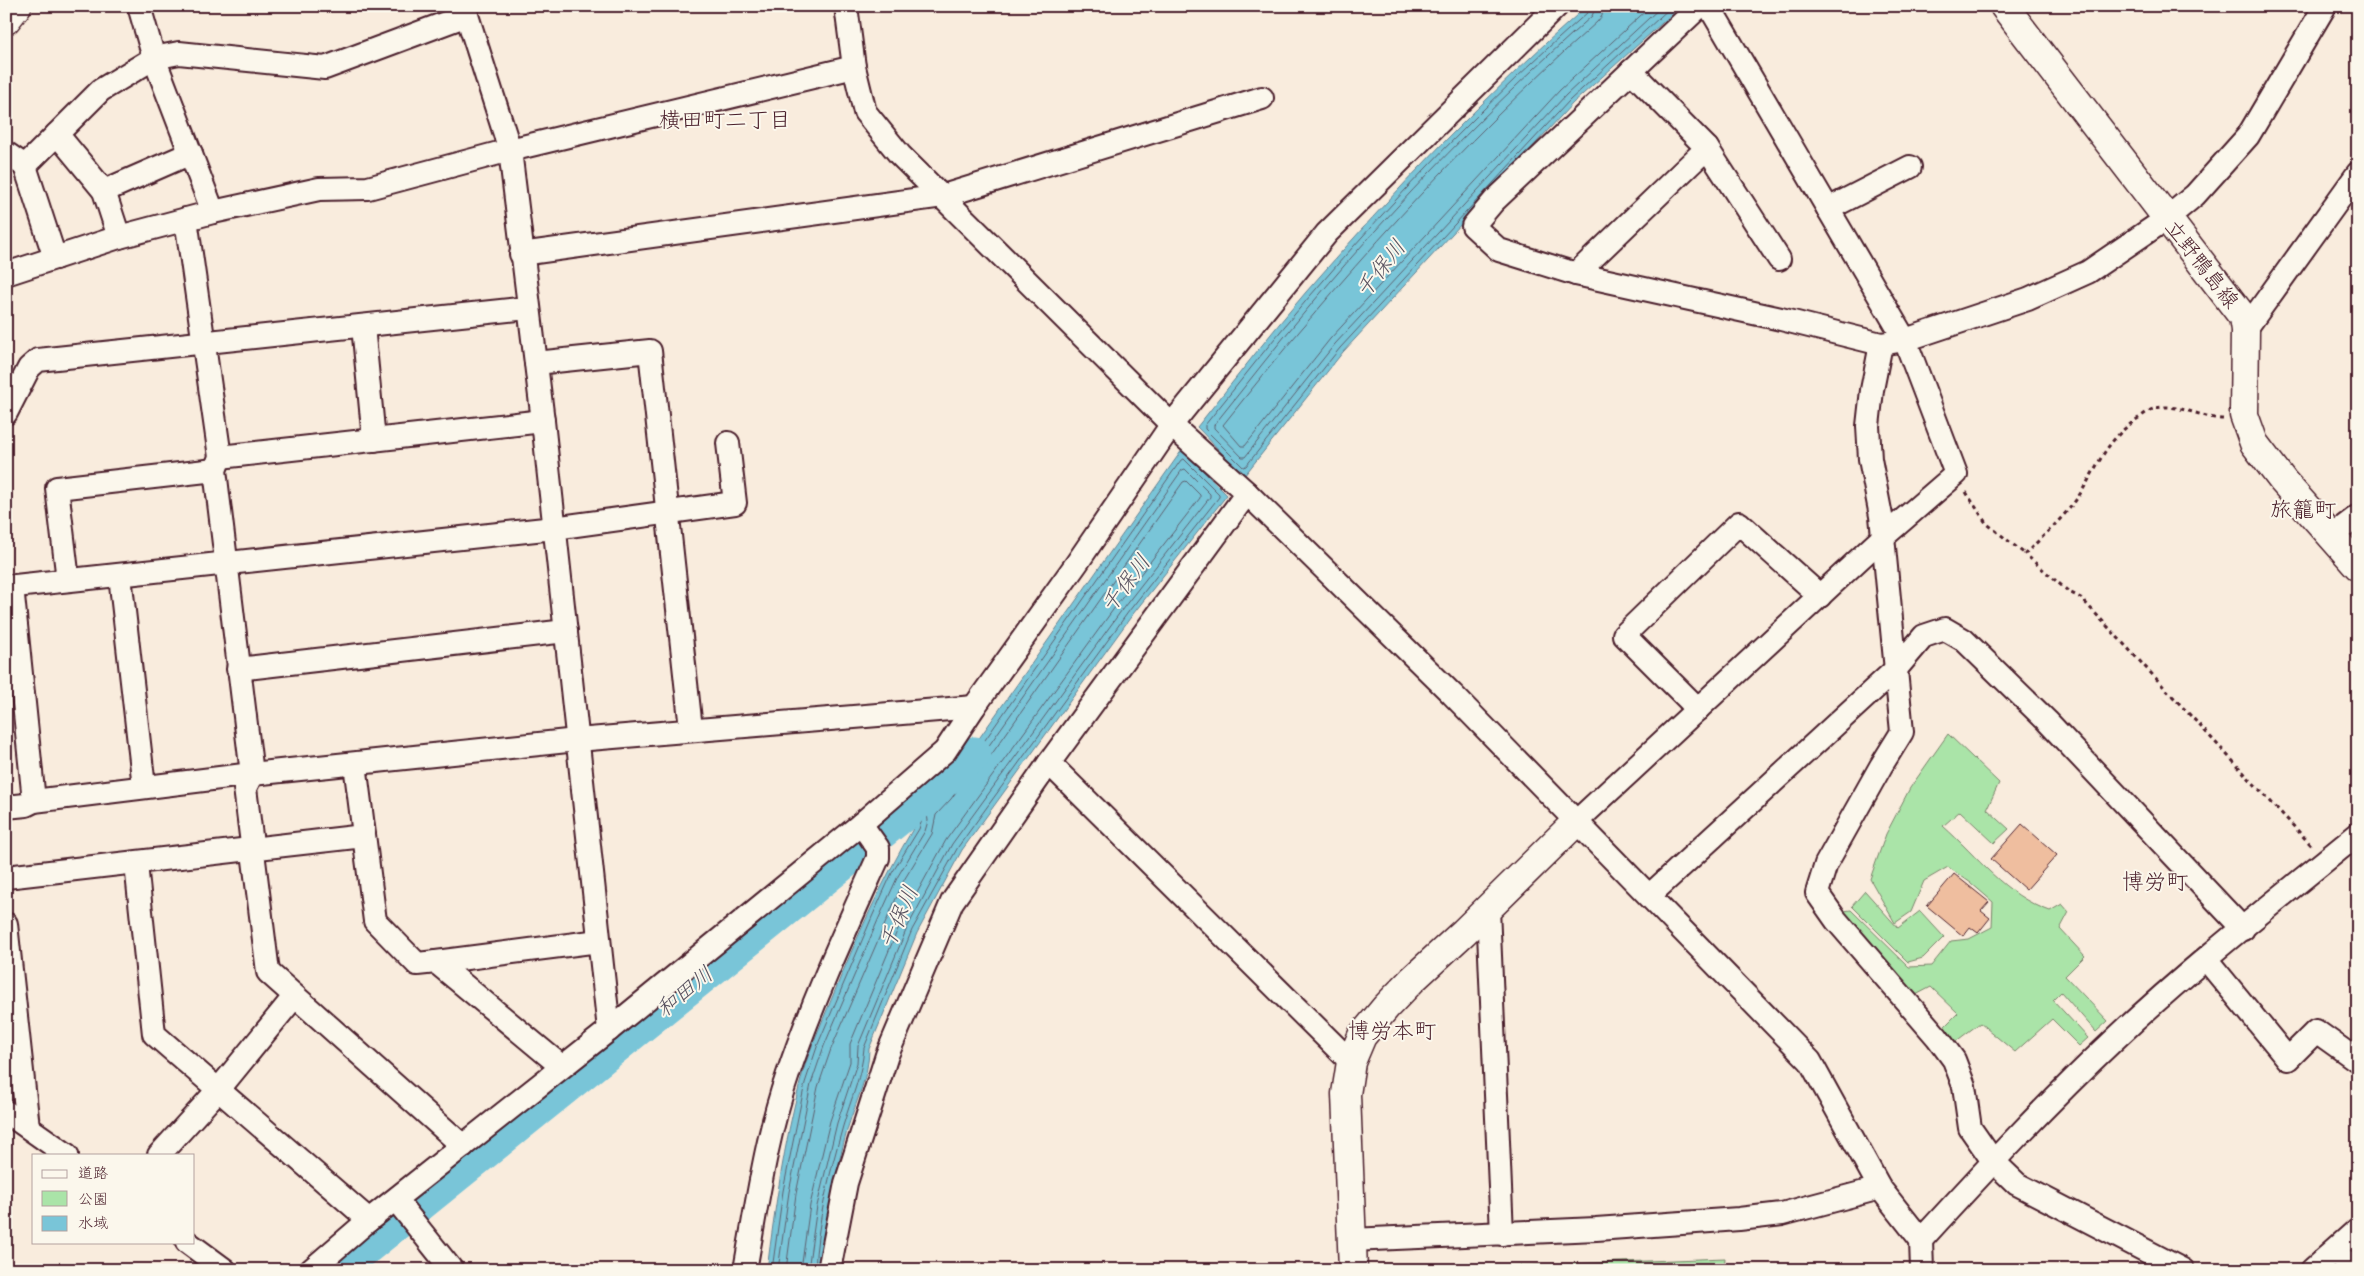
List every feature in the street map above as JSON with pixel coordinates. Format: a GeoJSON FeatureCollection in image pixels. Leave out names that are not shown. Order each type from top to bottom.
{"type":"FeatureCollection","features":[{"type":"Feature","properties":{"kind":"main road"},"geometry":{"type":"LineString","coordinates":[[6,20],[17,6]]}},
{"type":"Feature","properties":{"kind":"main road","name":"立野鴨島線"},"geometry":{"type":"LineString","coordinates":[[2004,6],[2243,317],[2245,330],[2244,415],[2254,443],[2283,481],[2358,566]]}},
{"type":"Feature","properties":{"kind":"main road"},"geometry":{"type":"LineString","coordinates":[[1353,1270],[1346,1094],[1351,1062],[1362,1036],[1386,1006],[1577,821]]}},
{"type":"Feature","properties":{"kind":"street"},"geometry":{"type":"LineString","coordinates":[[139,6],[154,58],[213,212]]}},
{"type":"Feature","properties":{"kind":"street"},"geometry":{"type":"LineString","coordinates":[[846,6],[854,67],[865,112],[900,155],[1176,428],[1244,491],[1577,821],[1810,1061],[1880,1188],[1921,1240],[1922,1270]]}},
{"type":"Feature","properties":{"kind":"street"},"geometry":{"type":"LineString","coordinates":[[311,1270],[369,1220],[399,1203],[463,1146],[562,1066],[869,834],[945,751],[974,707],[1176,428],[1327,233],[1557,6]]}},
{"type":"Feature","properties":{"kind":"street"},"geometry":{"type":"LineString","coordinates":[[1700,6],[1494,201],[1473,226],[1499,250],[1576,274],[1781,319],[1881,344],[1905,340],[2028,299],[2088,272],[2166,219],[2195,195],[2248,136],[2325,6]]}},
{"type":"Feature","properties":{"kind":"street"},"geometry":{"type":"LineString","coordinates":[[1577,821],[1882,538],[1956,474],[1905,340],[1709,6]]}},
{"type":"Feature","properties":{"kind":"street"},"geometry":{"type":"LineString","coordinates":[[25,166],[101,90],[154,58],[179,53],[325,68],[466,11],[510,150],[521,254],[543,421],[609,1030]]}},
{"type":"Feature","properties":{"kind":"street"},"geometry":{"type":"LineString","coordinates":[[6,274],[119,237],[213,212],[319,189],[368,188],[510,150],[854,67]]}},
{"type":"Feature","properties":{"kind":"street"},"geometry":{"type":"LineString","coordinates":[[1631,71],[1707,148],[1778,259]]}},
{"type":"Feature","properties":{"kind":"street"},"geometry":{"type":"LineString","coordinates":[[521,254],[943,196],[1262,98]]}},
{"type":"Feature","properties":{"kind":"street"},"geometry":{"type":"LineString","coordinates":[[57,134],[104,191],[119,237]]}},
{"type":"Feature","properties":{"kind":"street"},"geometry":{"type":"LineString","coordinates":[[1576,274],[1707,148]]}},
{"type":"Feature","properties":{"kind":"street"},"geometry":{"type":"LineString","coordinates":[[6,153],[25,166],[55,258]]}},
{"type":"Feature","properties":{"kind":"street"},"geometry":{"type":"LineString","coordinates":[[104,191],[191,153]]}},
{"type":"Feature","properties":{"kind":"street"},"geometry":{"type":"LineString","coordinates":[[1828,209],[1910,167]]}},
{"type":"Feature","properties":{"kind":"street"},"geometry":{"type":"LineString","coordinates":[[2245,330],[2358,173]]}},
{"type":"Feature","properties":{"kind":"street"},"geometry":{"type":"LineString","coordinates":[[186,219],[205,342],[238,669],[252,774],[245,788],[268,972],[463,1146]]}},
{"type":"Feature","properties":{"kind":"street"},"geometry":{"type":"LineString","coordinates":[[6,413],[29,368],[38,360],[528,308]]}},
{"type":"Feature","properties":{"kind":"street"},"geometry":{"type":"LineString","coordinates":[[363,326],[374,440]]}},
{"type":"Feature","properties":{"kind":"street"},"geometry":{"type":"LineString","coordinates":[[1881,344],[1872,390],[1868,426],[1870,459],[1881,516],[1902,732],[1880,766],[1826,864],[1817,893],[1836,920],[1937,1037],[1954,1060],[1964,1086],[1970,1128],[1993,1161],[2017,1184],[2146,1261],[2183,1270]]}},
{"type":"Feature","properties":{"kind":"street"},"geometry":{"type":"LineString","coordinates":[[536,363],[650,351],[691,729]]}},
{"type":"Feature","properties":{"kind":"street"},"geometry":{"type":"LineString","coordinates":[[68,580],[57,488],[374,440],[543,421]]}},
{"type":"Feature","properties":{"kind":"street"},"geometry":{"type":"LineString","coordinates":[[34,801],[9,587],[554,528],[735,503],[728,443]]}},
{"type":"Feature","properties":{"kind":"street"},"geometry":{"type":"LineString","coordinates":[[829,1270],[846,1184],[887,1055],[952,902],[1244,491]]}},
{"type":"Feature","properties":{"kind":"street"},"geometry":{"type":"LineString","coordinates":[[2330,536],[2358,516]]}},
{"type":"Feature","properties":{"kind":"street"},"geometry":{"type":"LineString","coordinates":[[1698,709],[1624,635],[1739,523],[1820,596]]}},
{"type":"Feature","properties":{"kind":"street"},"geometry":{"type":"LineString","coordinates":[[120,576],[144,787]]}},
{"type":"Feature","properties":{"kind":"street"},"geometry":{"type":"LineString","coordinates":[[1650,895],[1896,669],[1924,636],[1945,628],[1964,640],[2046,720],[2243,929]]}},
{"type":"Feature","properties":{"kind":"street"},"geometry":{"type":"LineString","coordinates":[[238,669],[566,631]]}},
{"type":"Feature","properties":{"kind":"street"},"geometry":{"type":"LineString","coordinates":[[6,807],[34,801],[252,774],[577,740],[691,729],[974,707]]}},
{"type":"Feature","properties":{"kind":"street"},"geometry":{"type":"LineString","coordinates":[[1049,763],[1351,1062]]}},
{"type":"Feature","properties":{"kind":"street"},"geometry":{"type":"LineString","coordinates":[[355,764],[375,921],[416,964],[599,941]]}},
{"type":"Feature","properties":{"kind":"street"},"geometry":{"type":"LineString","coordinates":[[745,1270],[764,1163],[788,1075],[828,969],[878,858],[869,834]]}},
{"type":"Feature","properties":{"kind":"street"},"geometry":{"type":"LineString","coordinates":[[1921,1240],[1993,1161],[2116,1037],[2206,959],[2358,834]]}},
{"type":"Feature","properties":{"kind":"street"},"geometry":{"type":"LineString","coordinates":[[6,877],[136,864],[364,836]]}},
{"type":"Feature","properties":{"kind":"street"},"geometry":{"type":"LineString","coordinates":[[136,864],[154,1034],[369,1220]]}},
{"type":"Feature","properties":{"kind":"street"},"geometry":{"type":"LineString","coordinates":[[1488,909],[1502,1234]]}},
{"type":"Feature","properties":{"kind":"street"},"geometry":{"type":"LineString","coordinates":[[6,924],[28,1127]]}},
{"type":"Feature","properties":{"kind":"street"},"geometry":{"type":"LineString","coordinates":[[2206,959],[2288,1059],[2316,1031],[2358,1061]]}},
{"type":"Feature","properties":{"kind":"street"},"geometry":{"type":"LineString","coordinates":[[436,962],[562,1066]]}},
{"type":"Feature","properties":{"kind":"street"},"geometry":{"type":"LineString","coordinates":[[160,1154],[219,1089],[294,997]]}},
{"type":"Feature","properties":{"kind":"street"},"geometry":{"type":"LineString","coordinates":[[6,1112],[65,1154]]}},
{"type":"Feature","properties":{"kind":"street"},"geometry":{"type":"LineString","coordinates":[[1351,1240],[1502,1234],[1684,1223],[1782,1214],[1880,1188]]}},
{"type":"Feature","properties":{"kind":"street"},"geometry":{"type":"LineString","coordinates":[[399,1203],[452,1270]]}},
{"type":"Feature","properties":{"kind":"street"},"geometry":{"type":"LineString","coordinates":[[2312,1270],[2358,1230]]}},
{"type":"Feature","properties":{"kind":"street"},"geometry":{"type":"LineString","coordinates":[[190,1244],[225,1270]]}},
{"type":"Feature","properties":{"kind":"street"},"geometry":{"type":"LineString","coordinates":[[2333,1252],[2358,1270]]}},
{"type":"Feature","properties":{"kind":"path"},"geometry":{"type":"LineString","coordinates":[[2025,554],[2073,504],[2098,462],[2120,431],[2141,416],[2156,408],[2174,408],[2194,412],[2206,418],[2225,419],[2244,415]]}},
{"type":"Feature","properties":{"kind":"path"},"geometry":{"type":"LineString","coordinates":[[1956,474],[1986,523],[2069,592],[2082,598],[2326,860]]}},
{"type":"Feature","properties":{"kind":"green space"},"geometry":{"type":"Polygon","coordinates":[[[1948,734],[1999,783],[1987,809],[2009,829],[1994,843],[1960,811],[1943,826],[1992,874],[2019,895],[2050,911],[2062,904],[2069,912],[2060,929],[2085,956],[2065,976],[2108,1021],[2096,1032],[2061,992],[2053,1000],[2088,1038],[2079,1046],[2052,1019],[2015,1052],[1980,1023],[1955,1042],[1940,1031],[1958,1013],[1931,987],[1912,997],[1842,921],[1843,911],[1851,910],[1909,967],[1931,966],[1951,941],[1969,939],[1992,927],[1993,902],[1948,867],[1924,881],[1911,912],[1895,923],[1870,879],[1886,834],[1910,788],[1948,734]]]}},
{"type":"Feature","properties":{"kind":"green space"},"geometry":{"type":"Polygon","coordinates":[[[1865,891],[1898,928],[1920,911],[1944,937],[1923,958],[1908,962],[1852,906],[1865,891]]]}},
{"type":"Feature","properties":{"kind":"green space"},"geometry":{"type":"Polygon","coordinates":[[[1725,1258],[1724,1270],[1413,1270],[1725,1258]]]}},
{"type":"Feature","properties":{"kind":"water","name":"千保川"},"geometry":{"type":"Polygon","coordinates":[[[1587,6],[1681,6],[1573,103],[1343,352],[1244,476],[1197,427],[1264,342],[1373,217],[1477,109],[1587,6]]]}},
{"type":"Feature","properties":{"kind":"water","name":"千保川"},"geometry":{"type":"Polygon","coordinates":[[[1182,450],[1227,495],[1133,614],[962,850],[917,933],[869,1049],[867,1069],[848,1127],[835,1180],[819,1270],[767,1270],[785,1152],[794,1106],[806,1061],[860,932],[880,889],[914,827],[917,820],[913,812],[936,787],[966,746],[973,747],[1182,450]]]}},
{"type":"Feature","properties":{"kind":"building"},"geometry":{"type":"Polygon","coordinates":[[[2022,824],[2057,855],[2026,890],[1991,859],[2022,824]]]}},
{"type":"Feature","properties":{"kind":"building"},"geometry":{"type":"Polygon","coordinates":[[[1954,874],[1989,902],[1981,911],[1990,918],[1978,933],[1970,927],[1963,936],[1927,906],[1954,874]]]}},
{"type":"Feature","properties":{"kind":"waterway","name":"和田川"},"geometry":{"type":"LineString","coordinates":[[338,1270],[916,804],[974,754]]}},
{"type":"Feature","properties":{"kind":"district","name":"横田町二丁目"},"geometry":{"type":"Point","coordinates":[725,119]}},
{"type":"Feature","properties":{"kind":"district","name":"旅籠町"},"geometry":{"type":"Point","coordinates":[2303,509]}},
{"type":"Feature","properties":{"kind":"district","name":"博労町"},"geometry":{"type":"Point","coordinates":[2155,881]}},
{"type":"Feature","properties":{"kind":"district","name":"博労本町"},"geometry":{"type":"Point","coordinates":[1392,1030]}}]}
